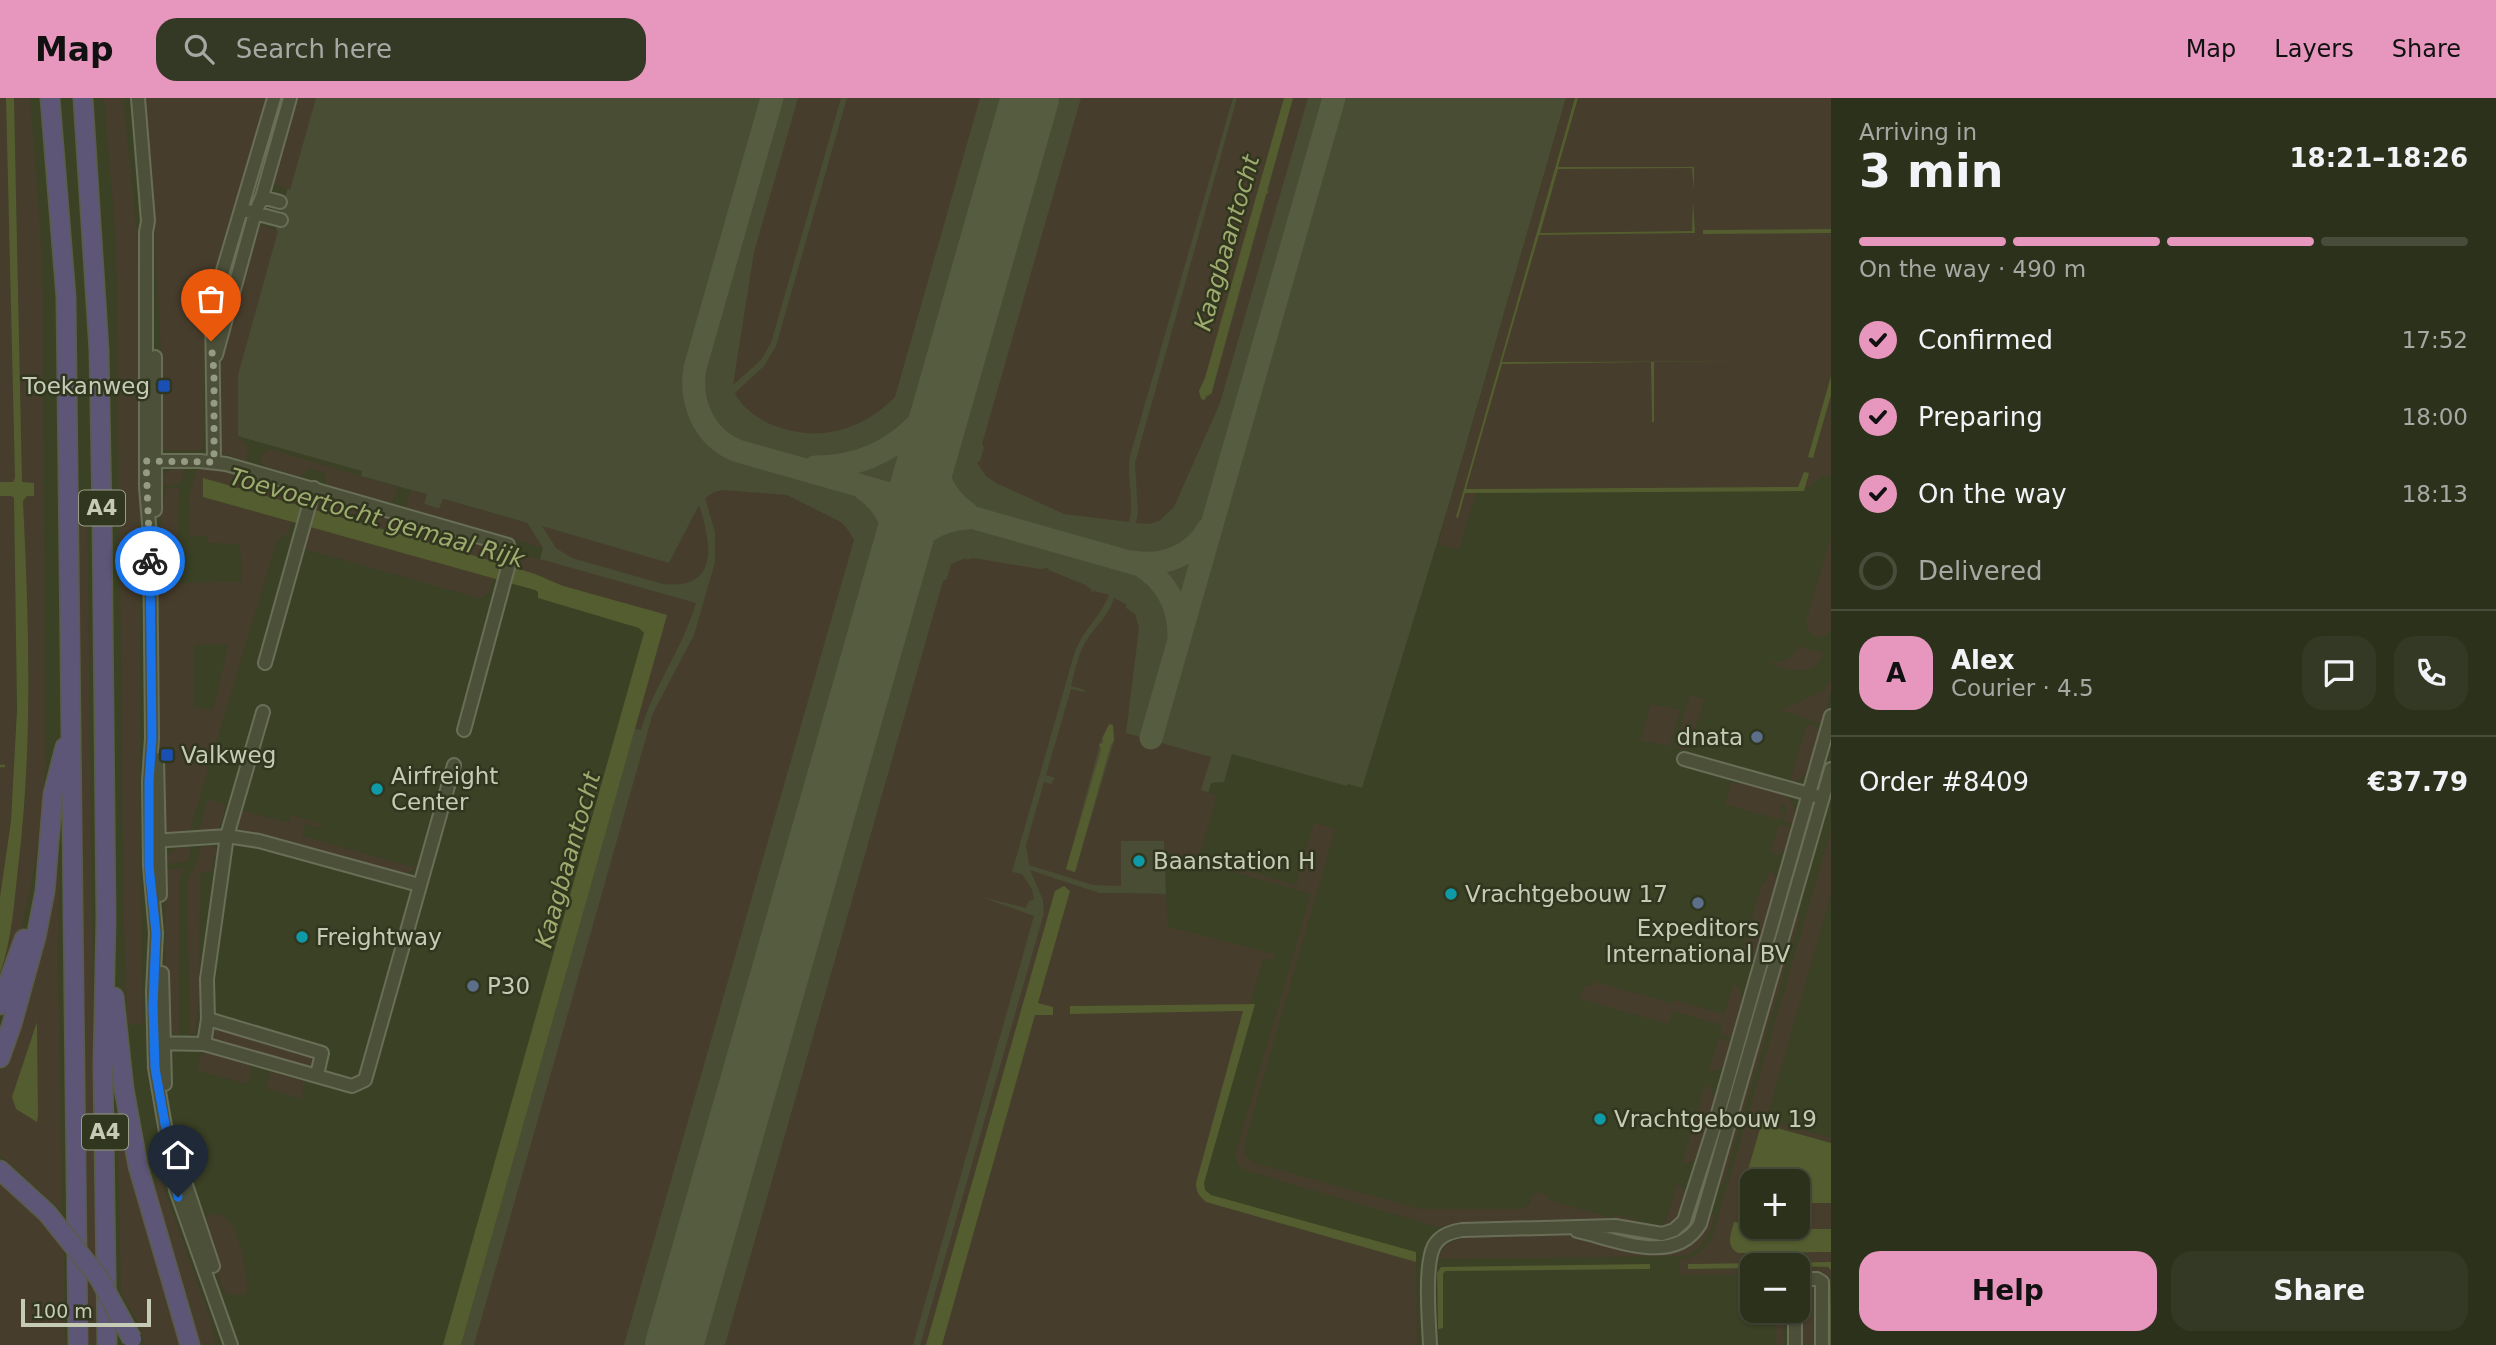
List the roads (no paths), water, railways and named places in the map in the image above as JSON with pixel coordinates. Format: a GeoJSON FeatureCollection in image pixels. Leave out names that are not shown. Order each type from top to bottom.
{"type":"FeatureCollection","features":[{"type":"Feature","properties":{"kind":"highway","name":"A4"},"geometry":{"type":"LineString","coordinates":[[50,98],[66,297],[78,1345]]}},
{"type":"Feature","properties":{"kind":"highway","name":"A4"},"geometry":{"type":"LineString","coordinates":[[83,98],[99,350],[106,919],[103,1064],[107,1345]]}},
{"type":"Feature","properties":{"kind":"highway","name":"A4"},"geometry":{"type":"LineString","coordinates":[[0,1058],[30,960],[45,891],[53,794],[71,723]]}},
{"type":"Feature","properties":{"kind":"highway","name":"A4"},"geometry":{"type":"LineString","coordinates":[[0,1005],[13,973],[48,859]]}},
{"type":"Feature","properties":{"kind":"highway","name":"A4"},"geometry":{"type":"LineString","coordinates":[[106,919],[124,1089],[138,1166],[190,1345]]}},
{"type":"Feature","properties":{"kind":"highway"},"geometry":{"type":"LineString","coordinates":[[0,1170],[47,1213],[99,1278],[133,1342]]}},
{"type":"Feature","properties":{"kind":"street"},"geometry":{"type":"LineString","coordinates":[[138,98],[151,232],[156,364],[151,461],[154,841],[161,1107],[176,1190],[230,1345]]}},
{"type":"Feature","properties":{"kind":"street"},"geometry":{"type":"LineString","coordinates":[[214,462],[214,372],[220,335],[274,98]]}},
{"type":"Feature","properties":{"kind":"street"},"geometry":{"type":"LineString","coordinates":[[248,211],[262,197],[290,98]]}},
{"type":"Feature","properties":{"kind":"street"},"geometry":{"type":"LineString","coordinates":[[262,197],[280,202]]}},
{"type":"Feature","properties":{"kind":"street"},"geometry":{"type":"LineString","coordinates":[[248,211],[281,220]]}},
{"type":"Feature","properties":{"kind":"street"},"geometry":{"type":"LineString","coordinates":[[151,461],[214,462],[314,488],[508,545],[510,560],[464,730]]}},
{"type":"Feature","properties":{"kind":"street"},"geometry":{"type":"LineString","coordinates":[[265,663],[314,488]]}},
{"type":"Feature","properties":{"kind":"street"},"geometry":{"type":"LineString","coordinates":[[204,1044],[208,1019],[207,979],[226,836],[262,712]]}},
{"type":"Feature","properties":{"kind":"street"},"geometry":{"type":"LineString","coordinates":[[1430,1345],[1429,1265],[1432,1251],[1447,1234],[1462,1230],[1615,1226],[1662,1234],[1674,1230],[1684,1221],[1715,1124],[1831,716]]}},
{"type":"Feature","properties":{"kind":"street"},"geometry":{"type":"LineString","coordinates":[[1684,759],[1823,799]]}},
{"type":"Feature","properties":{"kind":"street"},"geometry":{"type":"LineString","coordinates":[[158,1043],[204,1044],[352,1086],[365,1080],[454,765]]}},
{"type":"Feature","properties":{"kind":"street"},"geometry":{"type":"LineString","coordinates":[[1563,1228],[1629,1245],[1661,1248],[1682,1242],[1698,1227],[1705,1211],[1831,769]]}},
{"type":"Feature","properties":{"kind":"street"},"geometry":{"type":"LineString","coordinates":[[154,841],[226,836],[259,841],[419,885]]}},
{"type":"Feature","properties":{"kind":"street"},"geometry":{"type":"LineString","coordinates":[[208,1019],[322,1053],[317,1076]]}},
{"type":"Feature","properties":{"kind":"street"},"geometry":{"type":"LineString","coordinates":[[158,1043],[178,1165],[239,1345]]}},
{"type":"Feature","properties":{"kind":"street"},"geometry":{"type":"LineString","coordinates":[[1810,1279],[1822,1282],[1822,1345]]}},
{"type":"Feature","properties":{"kind":"street"},"geometry":{"type":"LineString","coordinates":[[1795,1323],[1795,1345]]}},
{"type":"Feature","properties":{"kind":"place","name":"Toekanweg"},"geometry":{"type":"Point","coordinates":[164,386]}},
{"type":"Feature","properties":{"kind":"place","name":"dnata"},"geometry":{"type":"Point","coordinates":[1757,737]}},
{"type":"Feature","properties":{"kind":"place","name":"Valkweg"},"geometry":{"type":"Point","coordinates":[167,755]}},
{"type":"Feature","properties":{"kind":"place","name":"Airfreight Center"},"geometry":{"type":"Point","coordinates":[377,789]}},
{"type":"Feature","properties":{"kind":"place","name":"Baanstation H"},"geometry":{"type":"Point","coordinates":[1139,861]}},
{"type":"Feature","properties":{"kind":"place","name":"Vrachtgebouw 17"},"geometry":{"type":"Point","coordinates":[1451,894]}},
{"type":"Feature","properties":{"kind":"place","name":"Expeditors International BV"},"geometry":{"type":"Point","coordinates":[1698,903]}},
{"type":"Feature","properties":{"kind":"place","name":"Freightway"},"geometry":{"type":"Point","coordinates":[302,937]}},
{"type":"Feature","properties":{"kind":"place","name":"P30"},"geometry":{"type":"Point","coordinates":[473,986]}},
{"type":"Feature","properties":{"kind":"place","name":"Vrachtgebouw 19"},"geometry":{"type":"Point","coordinates":[1600,1119]}},
{"type":"Feature","properties":{"kind":"water label","name":"Kaagbaantocht"},"geometry":{"type":"Point","coordinates":[1227,243]}},
{"type":"Feature","properties":{"kind":"water label","name":"Toevoertocht gemaal Rijk"},"geometry":{"type":"Point","coordinates":[377,518]}},
{"type":"Feature","properties":{"kind":"water label","name":"Kaagbaantocht"},"geometry":{"type":"Point","coordinates":[568,860]}}]}
